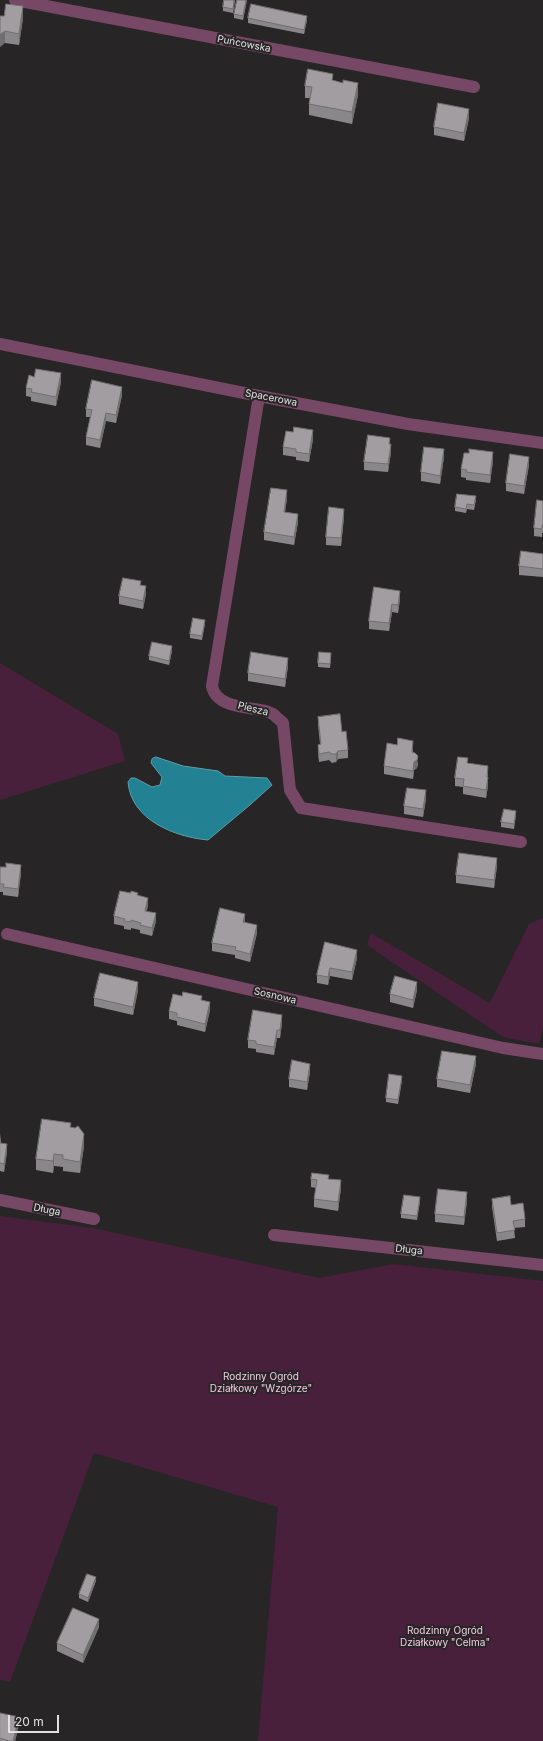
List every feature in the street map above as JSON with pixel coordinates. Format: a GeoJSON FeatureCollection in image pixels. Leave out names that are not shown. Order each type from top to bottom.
{"type":"FeatureCollection","features":[{"type":"Feature","properties":{"kind":"street","name":"Puńcowska"},"geometry":{"type":"LineString","coordinates":[[15,0],[474,87]]}},
{"type":"Feature","properties":{"kind":"street","name":"Spacerowa"},"geometry":{"type":"LineString","coordinates":[[0,344],[408,424],[543,443]]}},
{"type":"Feature","properties":{"kind":"street","name":"Piesza"},"geometry":{"type":"LineString","coordinates":[[259,396],[212,686],[213,693],[223,702],[266,711],[278,718],[283,723],[290,790],[301,808],[522,842]]}},
{"type":"Feature","properties":{"kind":"street","name":"Sosnowa"},"geometry":{"type":"LineString","coordinates":[[7,934],[503,1048],[543,1054]]}},
{"type":"Feature","properties":{"kind":"street","name":"Długa"},"geometry":{"type":"LineString","coordinates":[[0,1200],[94,1219]]}},
{"type":"Feature","properties":{"kind":"street","name":"Długa"},"geometry":{"type":"LineString","coordinates":[[274,1235],[543,1265]]}},
{"type":"Feature","properties":{"kind":"green space"},"geometry":{"type":"Polygon","coordinates":[[[0,663],[118,734],[125,761],[0,800],[0,663]]]}},
{"type":"Feature","properties":{"kind":"green space"},"geometry":{"type":"Polygon","coordinates":[[[543,918],[543,1026],[539,1044],[503,1037],[367,945],[371,933],[490,1003],[529,924],[543,918]]]}},
{"type":"Feature","properties":{"kind":"green space"},"geometry":{"type":"Polygon","coordinates":[[[0,1216],[93,1228],[319,1278],[394,1264],[543,1281],[543,1741],[258,1741],[278,1507],[94,1453],[10,1682],[0,1680],[0,1216]]]}},
{"type":"Feature","properties":{"kind":"water"},"geometry":{"type":"Polygon","coordinates":[[[156,757],[183,766],[218,771],[225,776],[267,778],[272,785],[208,840],[182,835],[157,824],[146,816],[137,807],[131,795],[128,782],[131,778],[135,778],[152,787],[160,785],[162,777],[151,763],[152,759],[156,757]]]}},
{"type":"Feature","properties":{"kind":"building"},"geometry":{"type":"Polygon","coordinates":[[[224,0],[234,0],[233,9],[223,7],[224,0]]]}},
{"type":"Feature","properties":{"kind":"building"},"geometry":{"type":"Polygon","coordinates":[[[237,0],[246,0],[243,16],[234,14],[237,0]]]}},
{"type":"Feature","properties":{"kind":"building"},"geometry":{"type":"Polygon","coordinates":[[[6,4],[23,6],[19,34],[5,31],[0,35],[0,16],[4,16],[6,4]]]}},
{"type":"Feature","properties":{"kind":"building"},"geometry":{"type":"Polygon","coordinates":[[[251,4],[307,16],[304,30],[248,18],[251,4]]]}},
{"type":"Feature","properties":{"kind":"building"},"geometry":{"type":"Polygon","coordinates":[[[308,69],[333,74],[332,80],[343,83],[343,80],[358,83],[352,112],[309,104],[312,87],[305,86],[308,69]]]}},
{"type":"Feature","properties":{"kind":"building"},"geometry":{"type":"Polygon","coordinates":[[[438,103],[469,109],[464,133],[434,127],[438,103]]]}},
{"type":"Feature","properties":{"kind":"building"},"geometry":{"type":"Polygon","coordinates":[[[36,369],[61,373],[56,397],[31,392],[32,389],[26,388],[29,375],[34,377],[36,369]]]}},
{"type":"Feature","properties":{"kind":"building"},"geometry":{"type":"Polygon","coordinates":[[[92,380],[122,387],[116,415],[106,413],[100,440],[86,437],[92,410],[86,409],[92,380]]]}},
{"type":"Feature","properties":{"kind":"building"},"geometry":{"type":"Polygon","coordinates":[[[294,427],[313,430],[309,454],[296,452],[296,449],[283,447],[286,431],[293,432],[294,427]]]}},
{"type":"Feature","properties":{"kind":"building"},"geometry":{"type":"Polygon","coordinates":[[[368,435],[390,438],[389,444],[391,444],[388,464],[364,462],[368,435]]]}},
{"type":"Feature","properties":{"kind":"building"},"geometry":{"type":"Polygon","coordinates":[[[424,447],[444,449],[440,476],[421,472],[424,447]]]}},
{"type":"Feature","properties":{"kind":"building"},"geometry":{"type":"Polygon","coordinates":[[[469,449],[493,452],[490,475],[466,472],[467,470],[461,469],[464,453],[469,453],[469,449]]]}},
{"type":"Feature","properties":{"kind":"building"},"geometry":{"type":"Polygon","coordinates":[[[510,454],[529,457],[524,486],[506,483],[510,454]]]}},
{"type":"Feature","properties":{"kind":"building"},"geometry":{"type":"Polygon","coordinates":[[[271,488],[287,490],[284,512],[298,514],[294,537],[264,532],[271,488]]]}},
{"type":"Feature","properties":{"kind":"building"},"geometry":{"type":"Polygon","coordinates":[[[457,494],[476,496],[474,505],[467,504],[466,509],[455,507],[457,494]]]}},
{"type":"Feature","properties":{"kind":"building"},"geometry":{"type":"Polygon","coordinates":[[[537,500],[543,501],[542,529],[534,528],[537,500]]]}},
{"type":"Feature","properties":{"kind":"building"},"geometry":{"type":"Polygon","coordinates":[[[329,507],[344,509],[341,538],[326,537],[329,507]]]}},
{"type":"Feature","properties":{"kind":"building"},"geometry":{"type":"Polygon","coordinates":[[[521,551],[543,554],[543,569],[519,566],[521,551]]]}},
{"type":"Feature","properties":{"kind":"building"},"geometry":{"type":"Polygon","coordinates":[[[123,578],[141,581],[140,585],[146,586],[143,601],[119,596],[123,578]]]}},
{"type":"Feature","properties":{"kind":"building"},"geometry":{"type":"Polygon","coordinates":[[[374,587],[400,591],[398,605],[392,604],[389,623],[369,621],[374,587]]]}},
{"type":"Feature","properties":{"kind":"building"},"geometry":{"type":"Polygon","coordinates":[[[193,618],[205,620],[202,636],[190,634],[193,618]]]}},
{"type":"Feature","properties":{"kind":"building"},"geometry":{"type":"Polygon","coordinates":[[[152,642],[172,646],[169,661],[149,656],[152,642]]]}},
{"type":"Feature","properties":{"kind":"building"},"geometry":{"type":"Polygon","coordinates":[[[251,652],[288,658],[285,679],[248,673],[251,652]]]}},
{"type":"Feature","properties":{"kind":"building"},"geometry":{"type":"Polygon","coordinates":[[[319,652],[331,653],[330,664],[318,663],[319,652]]]}},
{"type":"Feature","properties":{"kind":"building"},"geometry":{"type":"Polygon","coordinates":[[[340,714],[342,732],[346,731],[348,750],[338,751],[336,754],[329,752],[319,754],[318,745],[321,744],[318,717],[340,714]]]}},
{"type":"Feature","properties":{"kind":"building"},"geometry":{"type":"Polygon","coordinates":[[[398,738],[413,741],[412,752],[418,756],[417,760],[414,762],[413,771],[384,766],[387,743],[397,745],[398,738]]]}},
{"type":"Feature","properties":{"kind":"building"},"geometry":{"type":"Polygon","coordinates":[[[458,757],[468,758],[467,763],[488,766],[486,790],[463,786],[464,779],[455,778],[458,757]]]}},
{"type":"Feature","properties":{"kind":"building"},"geometry":{"type":"Polygon","coordinates":[[[407,788],[426,790],[423,809],[404,806],[407,788]]]}},
{"type":"Feature","properties":{"kind":"building"},"geometry":{"type":"Polygon","coordinates":[[[504,809],[516,811],[514,824],[501,822],[504,809]]]}},
{"type":"Feature","properties":{"kind":"building"},"geometry":{"type":"Polygon","coordinates":[[[459,853],[497,858],[494,880],[456,875],[459,853]]]}},
{"type":"Feature","properties":{"kind":"building"},"geometry":{"type":"Polygon","coordinates":[[[6,863],[21,865],[18,889],[3,887],[4,884],[0,884],[0,867],[6,867],[6,863]]]}},
{"type":"Feature","properties":{"kind":"building"},"geometry":{"type":"Polygon","coordinates":[[[120,891],[131,893],[131,891],[138,893],[137,895],[148,898],[145,911],[156,913],[152,928],[140,925],[141,923],[131,920],[131,922],[124,921],[125,919],[114,916],[120,891]]]}},
{"type":"Feature","properties":{"kind":"building"},"geometry":{"type":"Polygon","coordinates":[[[220,908],[245,914],[243,922],[257,925],[250,954],[235,950],[236,947],[212,943],[220,908]]]}},
{"type":"Feature","properties":{"kind":"building"},"geometry":{"type":"Polygon","coordinates":[[[325,942],[357,950],[352,972],[330,968],[328,977],[317,975],[325,942]]]}},
{"type":"Feature","properties":{"kind":"building"},"geometry":{"type":"Polygon","coordinates":[[[100,973],[138,982],[133,1007],[94,998],[100,973]]]}},
{"type":"Feature","properties":{"kind":"building"},"geometry":{"type":"Polygon","coordinates":[[[395,976],[417,982],[413,1000],[390,994],[395,976]]]}},
{"type":"Feature","properties":{"kind":"building"},"geometry":{"type":"Polygon","coordinates":[[[183,992],[202,996],[201,1000],[210,1002],[205,1024],[177,1017],[177,1013],[169,1011],[173,994],[182,996],[183,992]]]}},
{"type":"Feature","properties":{"kind":"building"},"geometry":{"type":"Polygon","coordinates":[[[253,1010],[282,1015],[280,1030],[277,1030],[274,1047],[256,1044],[256,1041],[248,1040],[253,1010]]]}},
{"type":"Feature","properties":{"kind":"building"},"geometry":{"type":"Polygon","coordinates":[[[442,1051],[476,1056],[470,1085],[437,1079],[442,1051]]]}},
{"type":"Feature","properties":{"kind":"building"},"geometry":{"type":"Polygon","coordinates":[[[292,1060],[310,1064],[307,1082],[289,1079],[292,1060]]]}},
{"type":"Feature","properties":{"kind":"building"},"geometry":{"type":"Polygon","coordinates":[[[389,1074],[402,1076],[398,1100],[386,1098],[389,1074]]]}},
{"type":"Feature","properties":{"kind":"building"},"geometry":{"type":"Polygon","coordinates":[[[42,1119],[71,1123],[70,1127],[75,1128],[78,1126],[84,1134],[80,1162],[63,1159],[63,1155],[54,1154],[53,1161],[36,1159],[42,1119]]]}},
{"type":"Feature","properties":{"kind":"building"},"geometry":{"type":"Polygon","coordinates":[[[0,1143],[7,1144],[4,1164],[0,1163],[0,1143]]]}},
{"type":"Feature","properties":{"kind":"building"},"geometry":{"type":"Polygon","coordinates":[[[312,1173],[329,1175],[328,1179],[341,1180],[338,1202],[314,1199],[317,1180],[311,1179],[312,1173]]]}},
{"type":"Feature","properties":{"kind":"building"},"geometry":{"type":"Polygon","coordinates":[[[438,1189],[467,1192],[464,1217],[435,1214],[438,1189]]]}},
{"type":"Feature","properties":{"kind":"building"},"geometry":{"type":"Polygon","coordinates":[[[404,1195],[420,1197],[417,1216],[401,1214],[404,1195]]]}},
{"type":"Feature","properties":{"kind":"building"},"geometry":{"type":"Polygon","coordinates":[[[510,1196],[511,1205],[523,1203],[525,1219],[513,1221],[515,1230],[497,1233],[492,1199],[510,1196]]]}},
{"type":"Feature","properties":{"kind":"building"},"geometry":{"type":"Polygon","coordinates":[[[87,1574],[96,1577],[88,1598],[79,1594],[87,1574]]]}},
{"type":"Feature","properties":{"kind":"building"},"geometry":{"type":"Polygon","coordinates":[[[73,1608],[99,1619],[83,1655],[57,1643],[73,1608]]]}},
{"type":"Feature","properties":{"kind":"building"},"geometry":{"type":"Polygon","coordinates":[[[0,1713],[19,1717],[13,1741],[0,1738],[0,1713]]]}},
{"type":"Feature","properties":{"kind":"park label","name":"Rodzinny Ogród Działkowy \"Wzgórze\""},"geometry":{"type":"Point","coordinates":[261,1382]}},
{"type":"Feature","properties":{"kind":"park label","name":"Rodzinny Ogród Działkowy \"Celma\""},"geometry":{"type":"Point","coordinates":[445,1636]}}]}
